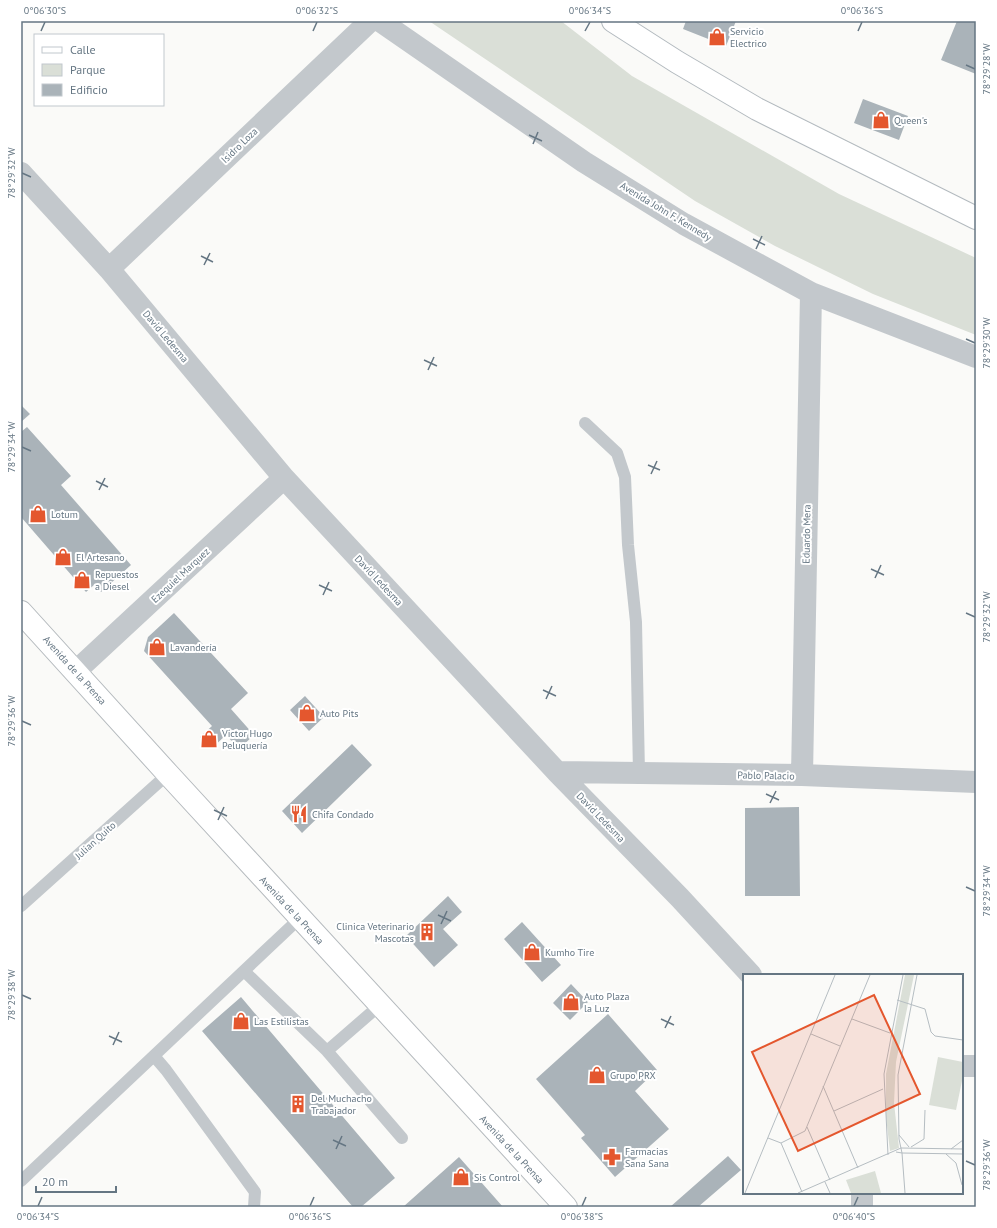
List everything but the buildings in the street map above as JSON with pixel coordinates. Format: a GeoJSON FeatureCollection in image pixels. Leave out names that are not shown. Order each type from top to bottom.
{"type":"FeatureCollection","features":[{"type":"Feature","properties":{"kind":"main road"},"geometry":{"type":"LineString","coordinates":[[613,21],[677,62],[757,109],[976,218]]}},
{"type":"Feature","properties":{"kind":"main road","name":"Avenida de la Prensa"},"geometry":{"type":"LineString","coordinates":[[21,612],[566,1207]]}},
{"type":"Feature","properties":{"kind":"street","name":"Isidro Loza"},"geometry":{"type":"LineString","coordinates":[[109,269],[370,21]]}},
{"type":"Feature","properties":{"kind":"street","name":"Avenida John F. Kennedy"},"geometry":{"type":"LineString","coordinates":[[380,21],[584,162],[684,224],[811,293],[976,357]]}},
{"type":"Feature","properties":{"kind":"street","name":"David Ledesma"},"geometry":{"type":"LineString","coordinates":[[21,173],[109,269],[284,478],[557,772],[680,898],[750,974]]}},
{"type":"Feature","properties":{"kind":"street","name":"Eduardo Mera"},"geometry":{"type":"LineString","coordinates":[[802,775],[811,293]]}},
{"type":"Feature","properties":{"kind":"street","name":"Ezequiel Marquez"},"geometry":{"type":"LineString","coordinates":[[76,671],[284,478]]}},
{"type":"Feature","properties":{"kind":"street","name":"Pablo Palacio"},"geometry":{"type":"LineString","coordinates":[[557,772],[802,775],[976,782]]}},
{"type":"Feature","properties":{"kind":"street"},"geometry":{"type":"LineString","coordinates":[[963,1066],[976,1066]]}},
{"type":"Feature","properties":{"kind":"street"},"geometry":{"type":"LineString","coordinates":[[862,1194],[862,1207]]}},
{"type":"Feature","properties":{"kind":"lane"},"geometry":{"type":"LineString","coordinates":[[585,423],[617,453],[625,478],[628,545],[636,622],[639,773]]}},
{"type":"Feature","properties":{"kind":"lane","name":"Julian Quito"},"geometry":{"type":"LineString","coordinates":[[21,906],[168,774]]}},
{"type":"Feature","properties":{"kind":"lane"},"geometry":{"type":"LineString","coordinates":[[21,1181],[300,918]]}},
{"type":"Feature","properties":{"kind":"lane"},"geometry":{"type":"LineString","coordinates":[[244,971],[327,1051],[402,1138]]}},
{"type":"Feature","properties":{"kind":"lane"},"geometry":{"type":"LineString","coordinates":[[327,1051],[380,1005]]}},
{"type":"Feature","properties":{"kind":"lane"},"geometry":{"type":"LineString","coordinates":[[154,1056],[166,1070],[255,1192],[254,1207]]}},
{"type":"Feature","properties":{"kind":"green space"},"geometry":{"type":"Polygon","coordinates":[[[429,21],[561,21],[632,76],[839,194],[976,258],[976,335],[873,294],[775,246],[695,201],[429,21]]]}},
{"type":"Feature","properties":{"kind":"place","name":"Servicio Electrico"},"geometry":{"type":"Point","coordinates":[717,37]}},
{"type":"Feature","properties":{"kind":"place","name":"Queen's"},"geometry":{"type":"Point","coordinates":[881,120]}},
{"type":"Feature","properties":{"kind":"place","name":"Lotum"},"geometry":{"type":"Point","coordinates":[38,514]}},
{"type":"Feature","properties":{"kind":"place","name":"El Artesano"},"geometry":{"type":"Point","coordinates":[63,557]}},
{"type":"Feature","properties":{"kind":"place","name":"Repuestos a Diesel"},"geometry":{"type":"Point","coordinates":[82,580]}},
{"type":"Feature","properties":{"kind":"place","name":"Lavandería"},"geometry":{"type":"Point","coordinates":[157,647]}},
{"type":"Feature","properties":{"kind":"place","name":"Auto Pits"},"geometry":{"type":"Point","coordinates":[307,713]}},
{"type":"Feature","properties":{"kind":"place","name":"Victor Hugo Peluquería"},"geometry":{"type":"Point","coordinates":[209,739]}},
{"type":"Feature","properties":{"kind":"place","name":"Chifa Condado"},"geometry":{"type":"Point","coordinates":[299,814]}},
{"type":"Feature","properties":{"kind":"place","name":"Clinica Veterinario Mascotas"},"geometry":{"type":"Point","coordinates":[427,932]}},
{"type":"Feature","properties":{"kind":"place","name":"Kumho Tire"},"geometry":{"type":"Point","coordinates":[532,952]}},
{"type":"Feature","properties":{"kind":"place","name":"Auto Plaza la Luz"},"geometry":{"type":"Point","coordinates":[571,1002]}},
{"type":"Feature","properties":{"kind":"place","name":"Las Estilistas"},"geometry":{"type":"Point","coordinates":[241,1021]}},
{"type":"Feature","properties":{"kind":"place","name":"Grupo PRX"},"geometry":{"type":"Point","coordinates":[597,1075]}},
{"type":"Feature","properties":{"kind":"place","name":"Del Muchacho Trabajador"},"geometry":{"type":"Point","coordinates":[298,1104]}},
{"type":"Feature","properties":{"kind":"place","name":"Farmacias Sana Sana"},"geometry":{"type":"Point","coordinates":[612,1157]}},
{"type":"Feature","properties":{"kind":"place","name":"Sis Control"},"geometry":{"type":"Point","coordinates":[461,1177]}}]}
